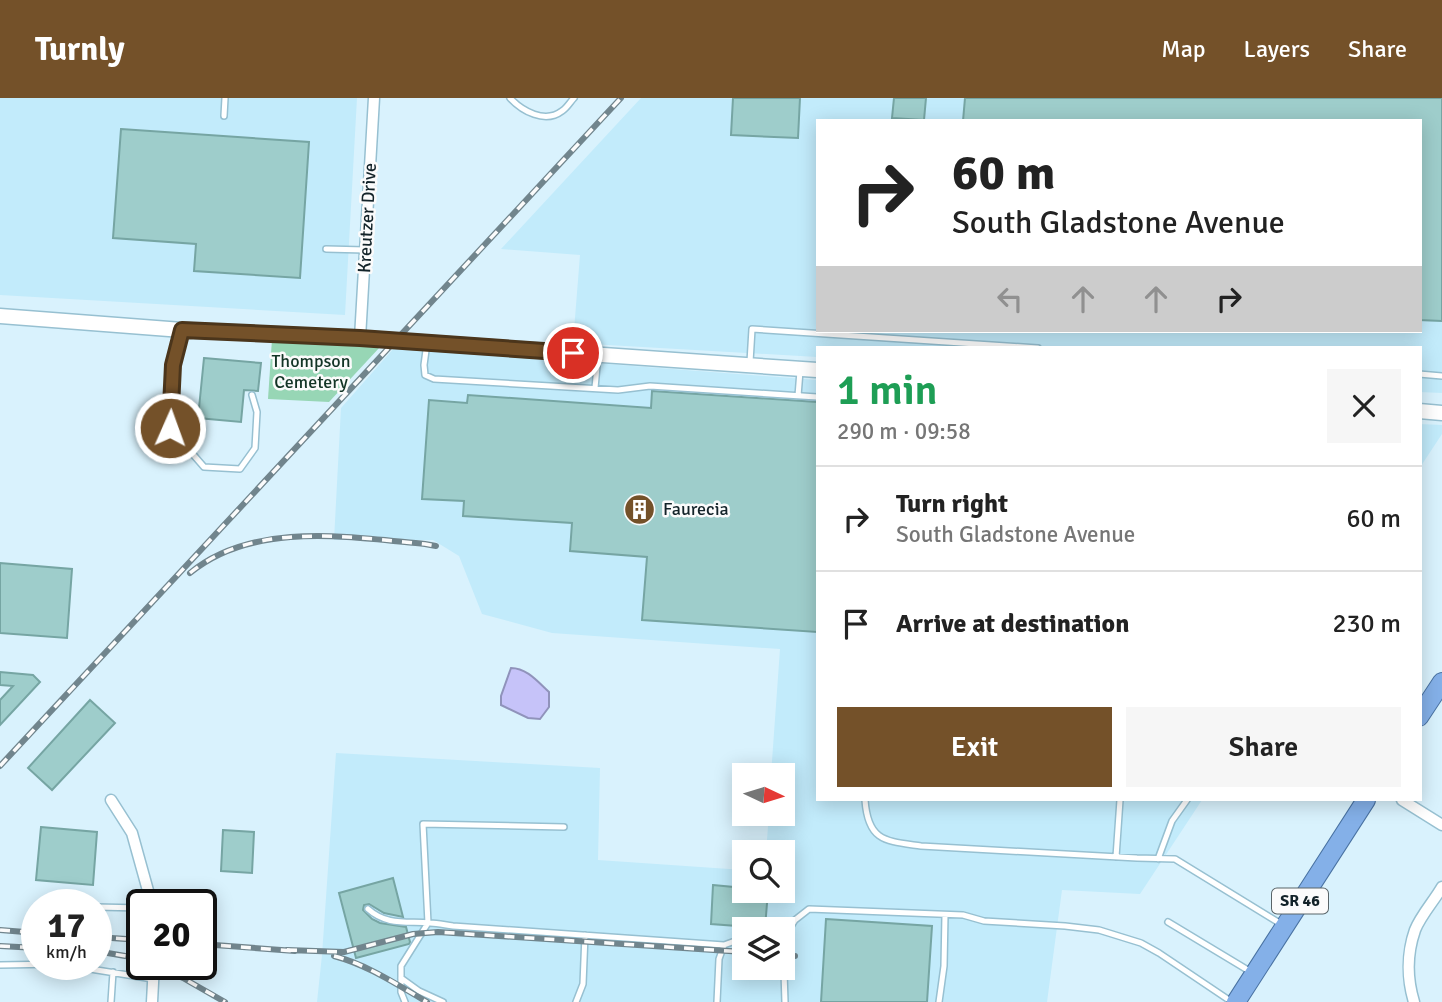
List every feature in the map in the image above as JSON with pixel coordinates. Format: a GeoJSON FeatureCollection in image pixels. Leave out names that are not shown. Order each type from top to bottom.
{"type":"FeatureCollection","features":[{"type":"Feature","properties":{"kind":"highway"},"geometry":{"type":"LineString","coordinates":[[1422,713],[1441,686]]}},
{"type":"Feature","properties":{"kind":"highway","name":"SR 46"},"geometry":{"type":"LineString","coordinates":[[1234,1002],[1365,801]]}},
{"type":"Feature","properties":{"kind":"street","name":"Kreutzer Drive"},"geometry":{"type":"LineString","coordinates":[[360,338],[374,98]]}},
{"type":"Feature","properties":{"kind":"street"},"geometry":{"type":"LineString","coordinates":[[0,316],[816,370]]}},
{"type":"Feature","properties":{"kind":"street"},"geometry":{"type":"LineString","coordinates":[[1422,411],[1442,413]]}},
{"type":"Feature","properties":{"kind":"street"},"geometry":{"type":"LineString","coordinates":[[111,800],[132,833],[148,889]]}},
{"type":"Feature","properties":{"kind":"street"},"geometry":{"type":"LineString","coordinates":[[1404,801],[1442,825]]}},
{"type":"Feature","properties":{"kind":"street"},"geometry":{"type":"LineString","coordinates":[[1414,1002],[1410,989],[1409,959],[1416,929],[1442,887]]}},
{"type":"Feature","properties":{"kind":"street"},"geometry":{"type":"LineString","coordinates":[[152,1002],[153,980]]}},
{"type":"Feature","properties":{"kind":"lane"},"geometry":{"type":"LineString","coordinates":[[224,116],[225,98]]}},
{"type":"Feature","properties":{"kind":"lane"},"geometry":{"type":"LineString","coordinates":[[510,98],[540,117],[561,112],[574,98]]}},
{"type":"Feature","properties":{"kind":"lane"},"geometry":{"type":"LineString","coordinates":[[326,249],[365,250]]}},
{"type":"Feature","properties":{"kind":"lane"},"geometry":{"type":"LineString","coordinates":[[750,365],[752,329],[1008,346]]}},
{"type":"Feature","properties":{"kind":"lane"},"geometry":{"type":"LineString","coordinates":[[182,330],[173,365],[170,428],[204,467],[240,469],[255,448],[257,412],[252,395]]}},
{"type":"Feature","properties":{"kind":"lane"},"geometry":{"type":"LineString","coordinates":[[427,343],[425,374],[434,379],[618,390],[650,387],[816,397]]}},
{"type":"Feature","properties":{"kind":"lane"},"geometry":{"type":"LineString","coordinates":[[595,388],[598,355]]}},
{"type":"Feature","properties":{"kind":"lane"},"geometry":{"type":"LineString","coordinates":[[797,396],[800,369]]}},
{"type":"Feature","properties":{"kind":"lane"},"geometry":{"type":"LineString","coordinates":[[1422,374],[1442,376]]}},
{"type":"Feature","properties":{"kind":"lane"},"geometry":{"type":"LineString","coordinates":[[865,801],[871,828],[890,841],[921,846],[1175,859],[1284,926]]}},
{"type":"Feature","properties":{"kind":"lane"},"geometry":{"type":"LineString","coordinates":[[1116,857],[1120,801]]}},
{"type":"Feature","properties":{"kind":"lane"},"geometry":{"type":"LineString","coordinates":[[1158,859],[1172,821],[1186,801]]}},
{"type":"Feature","properties":{"kind":"lane"},"geometry":{"type":"LineString","coordinates":[[403,1002],[401,966],[428,923],[423,824],[564,827]]}},
{"type":"Feature","properties":{"kind":"lane"},"geometry":{"type":"LineString","coordinates":[[368,909],[390,922],[724,945],[732,942]]}},
{"type":"Feature","properties":{"kind":"lane"},"geometry":{"type":"LineString","coordinates":[[795,920],[809,909],[963,915],[984,921],[1099,930],[1141,943],[1234,1002]]}},
{"type":"Feature","properties":{"kind":"lane"},"geometry":{"type":"LineString","coordinates":[[939,1002],[944,966],[945,915]]}},
{"type":"Feature","properties":{"kind":"lane"},"geometry":{"type":"LineString","coordinates":[[1168,922],[1254,974]]}},
{"type":"Feature","properties":{"kind":"lane"},"geometry":{"type":"LineString","coordinates":[[576,1002],[583,984],[585,935]]}},
{"type":"Feature","properties":{"kind":"lane"},"geometry":{"type":"LineString","coordinates":[[717,1002],[719,959],[724,945]]}},
{"type":"Feature","properties":{"kind":"lane"},"geometry":{"type":"LineString","coordinates":[[0,965],[59,964],[126,974]]}},
{"type":"Feature","properties":{"kind":"lane"},"geometry":{"type":"LineString","coordinates":[[111,1002],[113,972]]}},
{"type":"Feature","properties":{"kind":"lane"},"geometry":{"type":"LineString","coordinates":[[401,978],[419,991],[443,1002]]}},
{"type":"Feature","properties":{"kind":"lane"},"geometry":{"type":"LineString","coordinates":[[784,980],[785,1002]]}},
{"type":"Feature","properties":{"kind":"shaded area"},"geometry":{"type":"Polygon","coordinates":[[[0,98],[357,98],[345,315],[0,295],[0,98]]]}},
{"type":"Feature","properties":{"kind":"shaded area"},"geometry":{"type":"Polygon","coordinates":[[[641,98],[1442,98],[1442,393],[1422,392],[1422,346],[816,346],[816,357],[573,343],[580,255],[501,249],[641,98]]]}},
{"type":"Feature","properties":{"kind":"shaded area"},"geometry":{"type":"Polygon","coordinates":[[[394,348],[816,380],[816,801],[1201,801],[1140,894],[1062,890],[1047,1002],[317,1002],[336,753],[600,768],[598,860],[732,869],[732,903],[795,903],[795,840],[767,840],[768,826],[795,826],[795,763],[772,763],[780,649],[552,633],[482,614],[459,556],[433,540],[334,540],[341,408],[394,348]]]}},
{"type":"Feature","properties":{"kind":"shaded area"},"geometry":{"type":"Polygon","coordinates":[[[1422,424],[1442,425],[1442,434],[1422,464],[1422,424]]]}},
{"type":"Feature","properties":{"kind":"green space","name":"Thompson Cemetery"},"geometry":{"type":"Polygon","coordinates":[[[272,339],[380,347],[329,402],[268,399],[272,339]]]}},
{"type":"Feature","properties":{"kind":"water"},"geometry":{"type":"Polygon","coordinates":[[[511,668],[527,673],[549,692],[549,707],[540,719],[528,718],[501,705],[501,696],[511,668]]]}},
{"type":"Feature","properties":{"kind":"building"},"geometry":{"type":"Polygon","coordinates":[[[733,98],[800,98],[798,138],[731,135],[733,98]]]}},
{"type":"Feature","properties":{"kind":"building"},"geometry":{"type":"Polygon","coordinates":[[[894,98],[926,98],[924,119],[892,118],[894,98]]]}},
{"type":"Feature","properties":{"kind":"building"},"geometry":{"type":"Polygon","coordinates":[[[965,98],[1442,98],[1442,321],[1422,320],[1422,119],[963,119],[965,98]]]}},
{"type":"Feature","properties":{"kind":"building"},"geometry":{"type":"Polygon","coordinates":[[[121,129],[309,142],[300,278],[194,271],[196,244],[113,238],[121,129]]]}},
{"type":"Feature","properties":{"kind":"building"},"geometry":{"type":"Polygon","coordinates":[[[204,358],[261,363],[258,391],[244,390],[241,422],[198,418],[204,358]]]}},
{"type":"Feature","properties":{"kind":"building","name":"Faurecia"},"geometry":{"type":"Polygon","coordinates":[[[652,391],[816,402],[816,632],[642,620],[647,557],[570,551],[572,523],[463,516],[464,501],[422,499],[429,400],[467,403],[468,395],[651,408],[652,391]]]}},
{"type":"Feature","properties":{"kind":"building"},"geometry":{"type":"Polygon","coordinates":[[[0,563],[72,569],[67,638],[0,633],[0,563]]]}},
{"type":"Feature","properties":{"kind":"building"},"geometry":{"type":"Polygon","coordinates":[[[0,672],[33,675],[40,682],[0,725],[0,700],[13,686],[0,685],[0,672]]]}},
{"type":"Feature","properties":{"kind":"building"},"geometry":{"type":"Polygon","coordinates":[[[90,700],[115,723],[52,790],[28,768],[90,700]]]}},
{"type":"Feature","properties":{"kind":"building"},"geometry":{"type":"Polygon","coordinates":[[[41,827],[97,832],[93,885],[36,880],[41,827]]]}},
{"type":"Feature","properties":{"kind":"building"},"geometry":{"type":"Polygon","coordinates":[[[223,830],[254,832],[252,873],[221,871],[223,830]]]}},
{"type":"Feature","properties":{"kind":"building"},"geometry":{"type":"Polygon","coordinates":[[[393,878],[403,917],[384,913],[369,904],[364,905],[363,910],[380,923],[406,927],[410,942],[356,958],[339,893],[393,878]]]}},
{"type":"Feature","properties":{"kind":"building"},"geometry":{"type":"Polygon","coordinates":[[[713,885],[732,887],[732,903],[767,903],[766,917],[732,917],[732,926],[711,924],[713,885]]]}},
{"type":"Feature","properties":{"kind":"building"},"geometry":{"type":"Polygon","coordinates":[[[826,919],[932,926],[927,1002],[821,1002],[826,919]]]}},
{"type":"Feature","properties":{"kind":"railway"},"geometry":{"type":"LineString","coordinates":[[0,766],[621,98]]}},
{"type":"Feature","properties":{"kind":"railway"},"geometry":{"type":"LineString","coordinates":[[190,573],[215,557],[272,539],[334,536],[436,546]]}},
{"type":"Feature","properties":{"kind":"railway"},"geometry":{"type":"LineString","coordinates":[[0,930],[21,932]]}},
{"type":"Feature","properties":{"kind":"railway"},"geometry":{"type":"LineString","coordinates":[[287,950],[344,952],[413,934],[438,932],[732,951]]}},
{"type":"Feature","properties":{"kind":"railway"},"geometry":{"type":"LineString","coordinates":[[112,938],[126,939]]}},
{"type":"Feature","properties":{"kind":"railway"},"geometry":{"type":"LineString","coordinates":[[217,945],[295,951]]}},
{"type":"Feature","properties":{"kind":"railway"},"geometry":{"type":"LineString","coordinates":[[0,946],[21,947]]}},
{"type":"Feature","properties":{"kind":"railway"},"geometry":{"type":"LineString","coordinates":[[112,954],[126,956]]}},
{"type":"Feature","properties":{"kind":"railway"},"geometry":{"type":"LineString","coordinates":[[334,956],[370,970],[427,1002]]}},
{"type":"Feature","properties":{"kind":"railway"},"geometry":{"type":"LineString","coordinates":[[186,980],[225,1002]]}},
{"type":"Feature","properties":{"kind":"place","name":"Faurecia"},"geometry":{"type":"Point","coordinates":[640,509]}},
{"type":"Feature","properties":{"kind":"route"},"geometry":{"type":"LineString","coordinates":[[170,428],[173,365],[182,330],[360,338],[573,353]]}}]}
